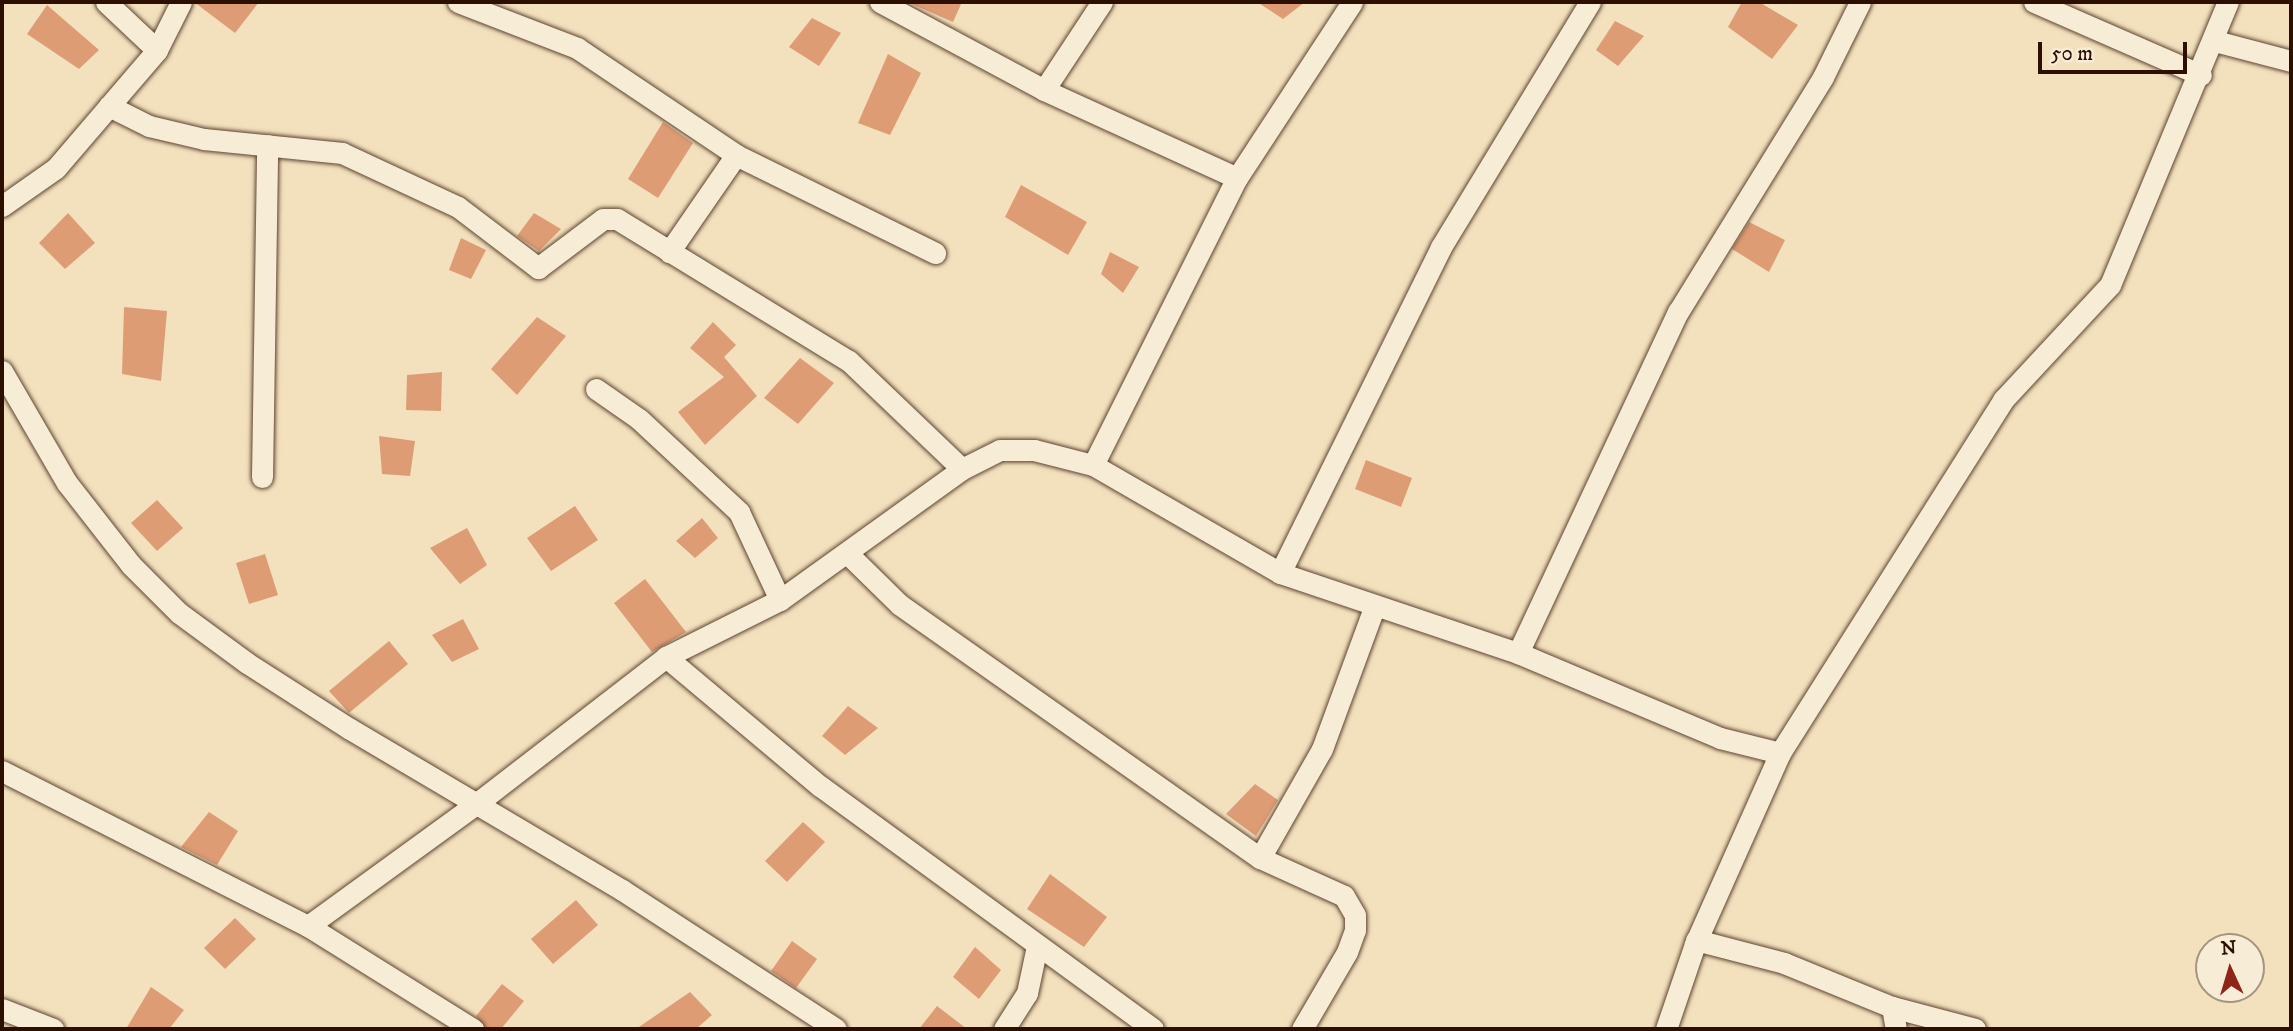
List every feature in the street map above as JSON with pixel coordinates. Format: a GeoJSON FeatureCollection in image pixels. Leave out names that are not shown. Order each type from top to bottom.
{"type":"FeatureCollection","features":[{"type":"Feature","properties":{"kind":"street"},"geometry":{"type":"LineString","coordinates":[[106,2],[157,50]]}},
{"type":"Feature","properties":{"kind":"street"},"geometry":{"type":"LineString","coordinates":[[2,206],[55,168],[157,50],[181,2]]}},
{"type":"Feature","properties":{"kind":"street"},"geometry":{"type":"LineString","coordinates":[[458,2],[577,48],[736,155],[935,253]]}},
{"type":"Feature","properties":{"kind":"street"},"geometry":{"type":"LineString","coordinates":[[880,2],[1044,90],[1237,178]]}},
{"type":"Feature","properties":{"kind":"street"},"geometry":{"type":"LineString","coordinates":[[1044,90],[1102,2]]}},
{"type":"Feature","properties":{"kind":"street"},"geometry":{"type":"LineString","coordinates":[[1093,465],[1237,178],[1352,2]]}},
{"type":"Feature","properties":{"kind":"street"},"geometry":{"type":"LineString","coordinates":[[1280,573],[1441,247],[1590,2]]}},
{"type":"Feature","properties":{"kind":"street"},"geometry":{"type":"LineString","coordinates":[[1518,653],[1678,312],[1823,77],[1860,2]]}},
{"type":"Feature","properties":{"kind":"street"},"geometry":{"type":"LineString","coordinates":[[2034,2],[2201,75]]}},
{"type":"Feature","properties":{"kind":"street"},"geometry":{"type":"LineString","coordinates":[[1666,1029],[1696,940],[1780,753],[2003,400],[2110,285],[2201,75],[2228,2]]}},
{"type":"Feature","properties":{"kind":"street"},"geometry":{"type":"LineString","coordinates":[[2215,41],[2291,61]]}},
{"type":"Feature","properties":{"kind":"street"},"geometry":{"type":"LineString","coordinates":[[109,106],[149,126],[204,139],[342,153],[458,207],[538,268],[561,247],[610,218],[849,361],[962,469]]}},
{"type":"Feature","properties":{"kind":"street"},"geometry":{"type":"LineString","coordinates":[[262,477],[267,145]]}},
{"type":"Feature","properties":{"kind":"street"},"geometry":{"type":"LineString","coordinates":[[669,252],[736,155]]}},
{"type":"Feature","properties":{"kind":"street"},"geometry":{"type":"LineString","coordinates":[[2,371],[67,483],[131,565],[179,613],[247,663],[622,890],[836,1029]]}},
{"type":"Feature","properties":{"kind":"street"},"geometry":{"type":"LineString","coordinates":[[596,389],[639,419],[739,512],[780,600]]}},
{"type":"Feature","properties":{"kind":"street"},"geometry":{"type":"LineString","coordinates":[[308,926],[477,804],[666,657],[780,600],[849,555],[962,469],[1000,450],[1034,450],[1093,465],[1280,573],[1518,653],[1720,738],[1780,753]]}},
{"type":"Feature","properties":{"kind":"street"},"geometry":{"type":"LineString","coordinates":[[849,555],[900,604],[1260,858],[1344,896],[1354,915],[1347,953],[1301,1029]]}},
{"type":"Feature","properties":{"kind":"street"},"geometry":{"type":"LineString","coordinates":[[1260,858],[1322,749],[1375,605]]}},
{"type":"Feature","properties":{"kind":"street"},"geometry":{"type":"LineString","coordinates":[[666,657],[820,786],[1153,1029]]}},
{"type":"Feature","properties":{"kind":"street"},"geometry":{"type":"LineString","coordinates":[[2,771],[308,926],[473,1029]]}},
{"type":"Feature","properties":{"kind":"street"},"geometry":{"type":"LineString","coordinates":[[1696,940],[1784,962],[1892,1007],[1975,1029]]}},
{"type":"Feature","properties":{"kind":"street"},"geometry":{"type":"LineString","coordinates":[[1004,1029],[1027,993],[1037,946]]}},
{"type":"Feature","properties":{"kind":"street"},"geometry":{"type":"LineString","coordinates":[[1892,1007],[1896,1029]]}},
{"type":"Feature","properties":{"kind":"street"},"geometry":{"type":"LineString","coordinates":[[2,1009],[53,1029]]}},
{"type":"Feature","properties":{"kind":"building"},"geometry":{"type":"Polygon","coordinates":[[[194,2],[259,2],[235,33],[194,2]]]}},
{"type":"Feature","properties":{"kind":"building"},"geometry":{"type":"Polygon","coordinates":[[[907,2],[962,2],[953,22],[907,2]]]}},
{"type":"Feature","properties":{"kind":"building"},"geometry":{"type":"Polygon","coordinates":[[[1257,2],[1305,2],[1283,19],[1257,2]]]}},
{"type":"Feature","properties":{"kind":"building"},"geometry":{"type":"Polygon","coordinates":[[[1742,2],[1759,2],[1798,25],[1772,59],[1728,27],[1742,2]]]}},
{"type":"Feature","properties":{"kind":"building"},"geometry":{"type":"Polygon","coordinates":[[[47,5],[99,50],[79,69],[27,34],[47,5]]]}},
{"type":"Feature","properties":{"kind":"building"},"geometry":{"type":"Polygon","coordinates":[[[812,18],[841,33],[819,66],[789,47],[812,18]]]}},
{"type":"Feature","properties":{"kind":"building"},"geometry":{"type":"Polygon","coordinates":[[[1615,21],[1644,36],[1618,66],[1596,50],[1615,21]]]}},
{"type":"Feature","properties":{"kind":"building"},"geometry":{"type":"Polygon","coordinates":[[[888,54],[921,73],[890,135],[858,123],[888,54]]]}},
{"type":"Feature","properties":{"kind":"building"},"geometry":{"type":"Polygon","coordinates":[[[663,122],[693,143],[658,198],[628,179],[663,122]]]}},
{"type":"Feature","properties":{"kind":"building"},"geometry":{"type":"Polygon","coordinates":[[[1021,185],[1087,222],[1068,255],[1005,217],[1021,185]]]}},
{"type":"Feature","properties":{"kind":"building"},"geometry":{"type":"Polygon","coordinates":[[[68,213],[95,243],[65,269],[39,243],[68,213]]]}},
{"type":"Feature","properties":{"kind":"building"},"geometry":{"type":"Polygon","coordinates":[[[534,213],[561,229],[539,251],[517,236],[534,213]]]}},
{"type":"Feature","properties":{"kind":"building"},"geometry":{"type":"Polygon","coordinates":[[[1749,222],[1785,240],[1769,272],[1732,249],[1749,222]]]}},
{"type":"Feature","properties":{"kind":"building"},"geometry":{"type":"Polygon","coordinates":[[[461,238],[486,250],[471,279],[449,270],[461,238]]]}},
{"type":"Feature","properties":{"kind":"building"},"geometry":{"type":"Polygon","coordinates":[[[1110,252],[1139,267],[1123,293],[1101,274],[1110,252]]]}},
{"type":"Feature","properties":{"kind":"building"},"geometry":{"type":"Polygon","coordinates":[[[124,307],[167,311],[161,381],[122,374],[124,307]]]}},
{"type":"Feature","properties":{"kind":"building"},"geometry":{"type":"Polygon","coordinates":[[[537,317],[566,336],[517,395],[491,369],[537,317]]]}},
{"type":"Feature","properties":{"kind":"building"},"geometry":{"type":"Polygon","coordinates":[[[713,322],[736,345],[724,357],[757,396],[705,445],[678,412],[724,377],[690,348],[713,322]]]}},
{"type":"Feature","properties":{"kind":"building"},"geometry":{"type":"Polygon","coordinates":[[[800,358],[834,383],[798,424],[764,398],[800,358]]]}},
{"type":"Feature","properties":{"kind":"building"},"geometry":{"type":"Polygon","coordinates":[[[442,372],[441,411],[406,410],[407,375],[442,372]]]}},
{"type":"Feature","properties":{"kind":"building"},"geometry":{"type":"Polygon","coordinates":[[[379,436],[415,441],[410,476],[382,474],[379,436]]]}},
{"type":"Feature","properties":{"kind":"building"},"geometry":{"type":"Polygon","coordinates":[[[1366,460],[1412,478],[1401,507],[1355,489],[1366,460]]]}},
{"type":"Feature","properties":{"kind":"building"},"geometry":{"type":"Polygon","coordinates":[[[157,500],[183,528],[157,551],[131,523],[157,500]]]}},
{"type":"Feature","properties":{"kind":"building"},"geometry":{"type":"Polygon","coordinates":[[[575,506],[598,540],[551,571],[527,538],[575,506]]]}},
{"type":"Feature","properties":{"kind":"building"},"geometry":{"type":"Polygon","coordinates":[[[702,518],[718,538],[695,558],[676,541],[702,518]]]}},
{"type":"Feature","properties":{"kind":"building"},"geometry":{"type":"Polygon","coordinates":[[[467,528],[487,565],[460,584],[430,548],[467,528]]]}},
{"type":"Feature","properties":{"kind":"building"},"geometry":{"type":"Polygon","coordinates":[[[265,554],[278,595],[249,604],[236,563],[265,554]]]}},
{"type":"Feature","properties":{"kind":"building"},"geometry":{"type":"Polygon","coordinates":[[[645,579],[686,632],[652,652],[614,603],[645,579]]]}},
{"type":"Feature","properties":{"kind":"building"},"geometry":{"type":"Polygon","coordinates":[[[463,619],[479,649],[452,662],[432,635],[463,619]]]}},
{"type":"Feature","properties":{"kind":"building"},"geometry":{"type":"Polygon","coordinates":[[[389,641],[408,664],[349,713],[329,691],[389,641]]]}},
{"type":"Feature","properties":{"kind":"building"},"geometry":{"type":"Polygon","coordinates":[[[848,706],[878,728],[845,755],[822,736],[848,706]]]}},
{"type":"Feature","properties":{"kind":"building"},"geometry":{"type":"Polygon","coordinates":[[[1255,784],[1278,800],[1256,836],[1226,814],[1255,784]]]}},
{"type":"Feature","properties":{"kind":"building"},"geometry":{"type":"Polygon","coordinates":[[[209,812],[238,831],[217,865],[181,847],[209,812]]]}},
{"type":"Feature","properties":{"kind":"building"},"geometry":{"type":"Polygon","coordinates":[[[803,822],[825,842],[787,882],[765,861],[803,822]]]}},
{"type":"Feature","properties":{"kind":"building"},"geometry":{"type":"Polygon","coordinates":[[[1050,874],[1107,917],[1084,947],[1027,909],[1050,874]]]}},
{"type":"Feature","properties":{"kind":"building"},"geometry":{"type":"Polygon","coordinates":[[[576,900],[598,925],[553,964],[531,939],[576,900]]]}},
{"type":"Feature","properties":{"kind":"building"},"geometry":{"type":"Polygon","coordinates":[[[235,918],[256,939],[225,969],[204,948],[235,918]]]}},
{"type":"Feature","properties":{"kind":"building"},"geometry":{"type":"Polygon","coordinates":[[[792,941],[817,959],[796,988],[771,971],[792,941]]]}},
{"type":"Feature","properties":{"kind":"building"},"geometry":{"type":"Polygon","coordinates":[[[975,947],[1001,970],[979,999],[953,977],[975,947]]]}},
{"type":"Feature","properties":{"kind":"building"},"geometry":{"type":"Polygon","coordinates":[[[502,984],[524,1001],[501,1029],[486,1029],[476,1016],[502,984]]]}},
{"type":"Feature","properties":{"kind":"building"},"geometry":{"type":"Polygon","coordinates":[[[151,987],[184,1010],[169,1029],[126,1029],[151,987]]]}},
{"type":"Feature","properties":{"kind":"building"},"geometry":{"type":"Polygon","coordinates":[[[690,992],[712,1015],[696,1029],[636,1029],[690,992]]]}},
{"type":"Feature","properties":{"kind":"building"},"geometry":{"type":"Polygon","coordinates":[[[937,1006],[967,1029],[919,1029],[937,1006]]]}}]}
